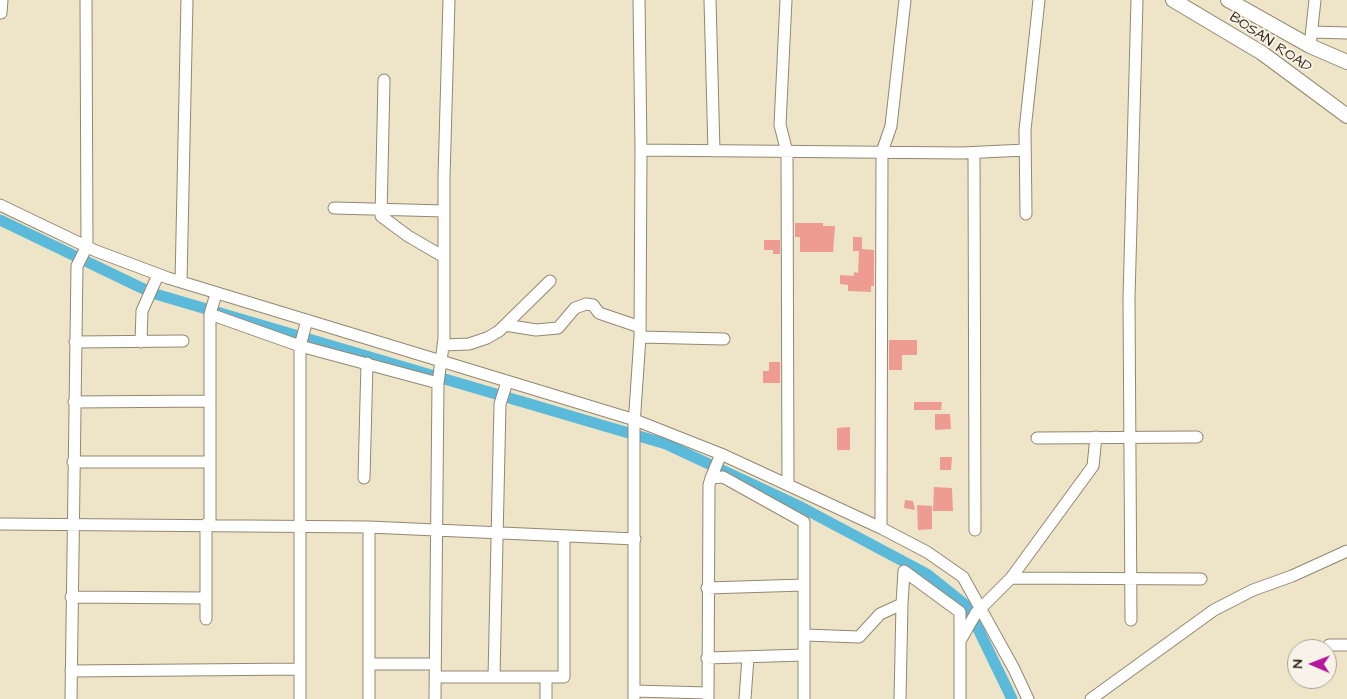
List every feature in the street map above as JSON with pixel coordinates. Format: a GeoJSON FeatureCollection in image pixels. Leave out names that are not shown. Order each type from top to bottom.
{"type":"FeatureCollection","features":[{"type":"Feature","properties":{"kind":"main road","name":"BOSAN ROAD"},"geometry":{"type":"LineString","coordinates":[[1173,0],[1262,53],[1347,116]]}},
{"type":"Feature","properties":{"kind":"main road","name":"BOSAN ROAD"},"geometry":{"type":"LineString","coordinates":[[1228,0],[1312,39],[1347,62]]}},
{"type":"Feature","properties":{"kind":"street"},"geometry":{"type":"LineString","coordinates":[[2,0],[2,13]]}},
{"type":"Feature","properties":{"kind":"street"},"geometry":{"type":"LineString","coordinates":[[71,699],[75,342],[77,266],[84,250],[86,0]]}},
{"type":"Feature","properties":{"kind":"street"},"geometry":{"type":"LineString","coordinates":[[181,282],[187,0]]}},
{"type":"Feature","properties":{"kind":"street"},"geometry":{"type":"LineString","coordinates":[[435,699],[438,383],[443,345],[444,210],[450,0]]}},
{"type":"Feature","properties":{"kind":"street"},"geometry":{"type":"LineString","coordinates":[[639,0],[642,150],[640,332],[635,423],[634,695],[708,696],[708,486],[717,466]]}},
{"type":"Feature","properties":{"kind":"street"},"geometry":{"type":"LineString","coordinates":[[710,0],[714,151]]}},
{"type":"Feature","properties":{"kind":"street"},"geometry":{"type":"LineString","coordinates":[[786,0],[780,125],[787,152],[788,484]]}},
{"type":"Feature","properties":{"kind":"street"},"geometry":{"type":"LineString","coordinates":[[881,528],[882,152],[891,126],[905,0]]}},
{"type":"Feature","properties":{"kind":"street"},"geometry":{"type":"LineString","coordinates":[[1026,214],[1024,150],[1039,0]]}},
{"type":"Feature","properties":{"kind":"street"},"geometry":{"type":"LineString","coordinates":[[1131,620],[1129,298],[1137,0]]}},
{"type":"Feature","properties":{"kind":"street"},"geometry":{"type":"LineString","coordinates":[[1315,0],[1312,39],[1347,33]]}},
{"type":"Feature","properties":{"kind":"street"},"geometry":{"type":"LineString","coordinates":[[384,80],[381,216],[444,257]]}},
{"type":"Feature","properties":{"kind":"street"},"geometry":{"type":"LineString","coordinates":[[642,150],[787,152],[974,152],[1024,150]]}},
{"type":"Feature","properties":{"kind":"street"},"geometry":{"type":"LineString","coordinates":[[974,152],[975,530]]}},
{"type":"Feature","properties":{"kind":"street"},"geometry":{"type":"LineString","coordinates":[[0,205],[84,250],[181,282],[215,298],[306,324],[439,367],[504,393],[635,423],[717,466],[788,484],[881,528],[928,552],[962,577],[976,615],[1028,699]]}},
{"type":"Feature","properties":{"kind":"street"},"geometry":{"type":"LineString","coordinates":[[334,208],[444,210]]}},
{"type":"Feature","properties":{"kind":"street"},"geometry":{"type":"LineString","coordinates":[[141,342],[142,311],[158,274]]}},
{"type":"Feature","properties":{"kind":"street"},"geometry":{"type":"LineString","coordinates":[[443,345],[469,344],[487,338],[504,325],[550,281]]}},
{"type":"Feature","properties":{"kind":"street"},"geometry":{"type":"LineString","coordinates":[[206,619],[210,462],[210,314],[215,298]]}},
{"type":"Feature","properties":{"kind":"street"},"geometry":{"type":"LineString","coordinates":[[504,325],[536,330],[558,328],[575,308],[586,304],[593,305],[599,313],[640,332],[724,339]]}},
{"type":"Feature","properties":{"kind":"street"},"geometry":{"type":"LineString","coordinates":[[210,314],[300,346],[438,383]]}},
{"type":"Feature","properties":{"kind":"street"},"geometry":{"type":"LineString","coordinates":[[300,699],[300,346],[306,324]]}},
{"type":"Feature","properties":{"kind":"street"},"geometry":{"type":"LineString","coordinates":[[75,342],[183,341]]}},
{"type":"Feature","properties":{"kind":"street"},"geometry":{"type":"LineString","coordinates":[[364,478],[367,363]]}},
{"type":"Feature","properties":{"kind":"street"},"geometry":{"type":"LineString","coordinates":[[494,677],[497,533],[504,393]]}},
{"type":"Feature","properties":{"kind":"street"},"geometry":{"type":"LineString","coordinates":[[74,402],[210,401]]}},
{"type":"Feature","properties":{"kind":"street"},"geometry":{"type":"LineString","coordinates":[[960,641],[976,615],[1010,578],[1093,466],[1096,437]]}},
{"type":"Feature","properties":{"kind":"street"},"geometry":{"type":"LineString","coordinates":[[1037,438],[1197,437]]}},
{"type":"Feature","properties":{"kind":"street"},"geometry":{"type":"LineString","coordinates":[[73,462],[210,462]]}},
{"type":"Feature","properties":{"kind":"street"},"geometry":{"type":"LineString","coordinates":[[717,466],[723,477],[804,522],[804,699]]}},
{"type":"Feature","properties":{"kind":"street"},"geometry":{"type":"LineString","coordinates":[[0,524],[208,524],[436,528],[497,533],[635,539]]}},
{"type":"Feature","properties":{"kind":"street"},"geometry":{"type":"LineString","coordinates":[[369,527],[369,699]]}},
{"type":"Feature","properties":{"kind":"street"},"geometry":{"type":"LineString","coordinates":[[435,677],[564,678],[564,536]]}},
{"type":"Feature","properties":{"kind":"street"},"geometry":{"type":"LineString","coordinates":[[1091,699],[1214,610],[1253,590],[1292,576],[1347,551]]}},
{"type":"Feature","properties":{"kind":"street"},"geometry":{"type":"LineString","coordinates":[[900,699],[904,571],[960,612],[960,699]]}},
{"type":"Feature","properties":{"kind":"street"},"geometry":{"type":"LineString","coordinates":[[1010,578],[1201,579]]}},
{"type":"Feature","properties":{"kind":"street"},"geometry":{"type":"LineString","coordinates":[[707,588],[804,585]]}},
{"type":"Feature","properties":{"kind":"street"},"geometry":{"type":"LineString","coordinates":[[72,597],[206,598]]}},
{"type":"Feature","properties":{"kind":"street"},"geometry":{"type":"LineString","coordinates":[[804,635],[859,637],[880,614],[902,604]]}},
{"type":"Feature","properties":{"kind":"street"},"geometry":{"type":"LineString","coordinates":[[707,658],[804,655]]}},
{"type":"Feature","properties":{"kind":"street"},"geometry":{"type":"LineString","coordinates":[[745,699],[748,657]]}},
{"type":"Feature","properties":{"kind":"street"},"geometry":{"type":"LineString","coordinates":[[369,664],[435,664]]}},
{"type":"Feature","properties":{"kind":"street"},"geometry":{"type":"LineString","coordinates":[[71,671],[300,669]]}},
{"type":"Feature","properties":{"kind":"street"},"geometry":{"type":"LineString","coordinates":[[546,677],[546,699]]}},
{"type":"Feature","properties":{"kind":"building"},"geometry":{"type":"Polygon","coordinates":[[[795,223],[823,223],[823,226],[835,226],[833,252],[800,252],[800,237],[795,237],[795,223]]]}},
{"type":"Feature","properties":{"kind":"building"},"geometry":{"type":"Polygon","coordinates":[[[853,237],[862,237],[862,249],[874,250],[874,286],[871,286],[871,292],[848,291],[848,285],[840,284],[840,275],[854,276],[854,272],[858,273],[859,251],[853,251],[853,237]]]}},
{"type":"Feature","properties":{"kind":"building"},"geometry":{"type":"Polygon","coordinates":[[[764,240],[780,240],[780,254],[773,254],[773,250],[764,250],[764,240]]]}},
{"type":"Feature","properties":{"kind":"building"},"geometry":{"type":"Polygon","coordinates":[[[889,340],[917,340],[917,355],[902,355],[902,370],[889,370],[889,340]]]}},
{"type":"Feature","properties":{"kind":"building"},"geometry":{"type":"Polygon","coordinates":[[[769,362],[780,362],[780,383],[763,383],[763,371],[769,371],[769,362]]]}},
{"type":"Feature","properties":{"kind":"building"},"geometry":{"type":"Polygon","coordinates":[[[914,402],[942,402],[941,410],[914,410],[914,402]]]}},
{"type":"Feature","properties":{"kind":"building"},"geometry":{"type":"Polygon","coordinates":[[[935,414],[950,414],[951,429],[935,430],[935,414]]]}},
{"type":"Feature","properties":{"kind":"building"},"geometry":{"type":"Polygon","coordinates":[[[850,427],[850,450],[837,450],[837,428],[850,427]]]}},
{"type":"Feature","properties":{"kind":"building"},"geometry":{"type":"Polygon","coordinates":[[[940,457],[952,457],[951,470],[940,470],[940,457]]]}},
{"type":"Feature","properties":{"kind":"building"},"geometry":{"type":"Polygon","coordinates":[[[934,487],[952,488],[953,511],[933,511],[934,487]]]}},
{"type":"Feature","properties":{"kind":"building"},"geometry":{"type":"Polygon","coordinates":[[[905,500],[913,501],[915,510],[904,508],[905,500]]]}},
{"type":"Feature","properties":{"kind":"building"},"geometry":{"type":"Polygon","coordinates":[[[917,505],[932,506],[932,529],[918,530],[917,505]]]}},
{"type":"Feature","properties":{"kind":"waterway"},"geometry":{"type":"LineString","coordinates":[[0,220],[152,293],[666,444],[801,507],[927,574],[967,606],[1012,699]]}}]}
